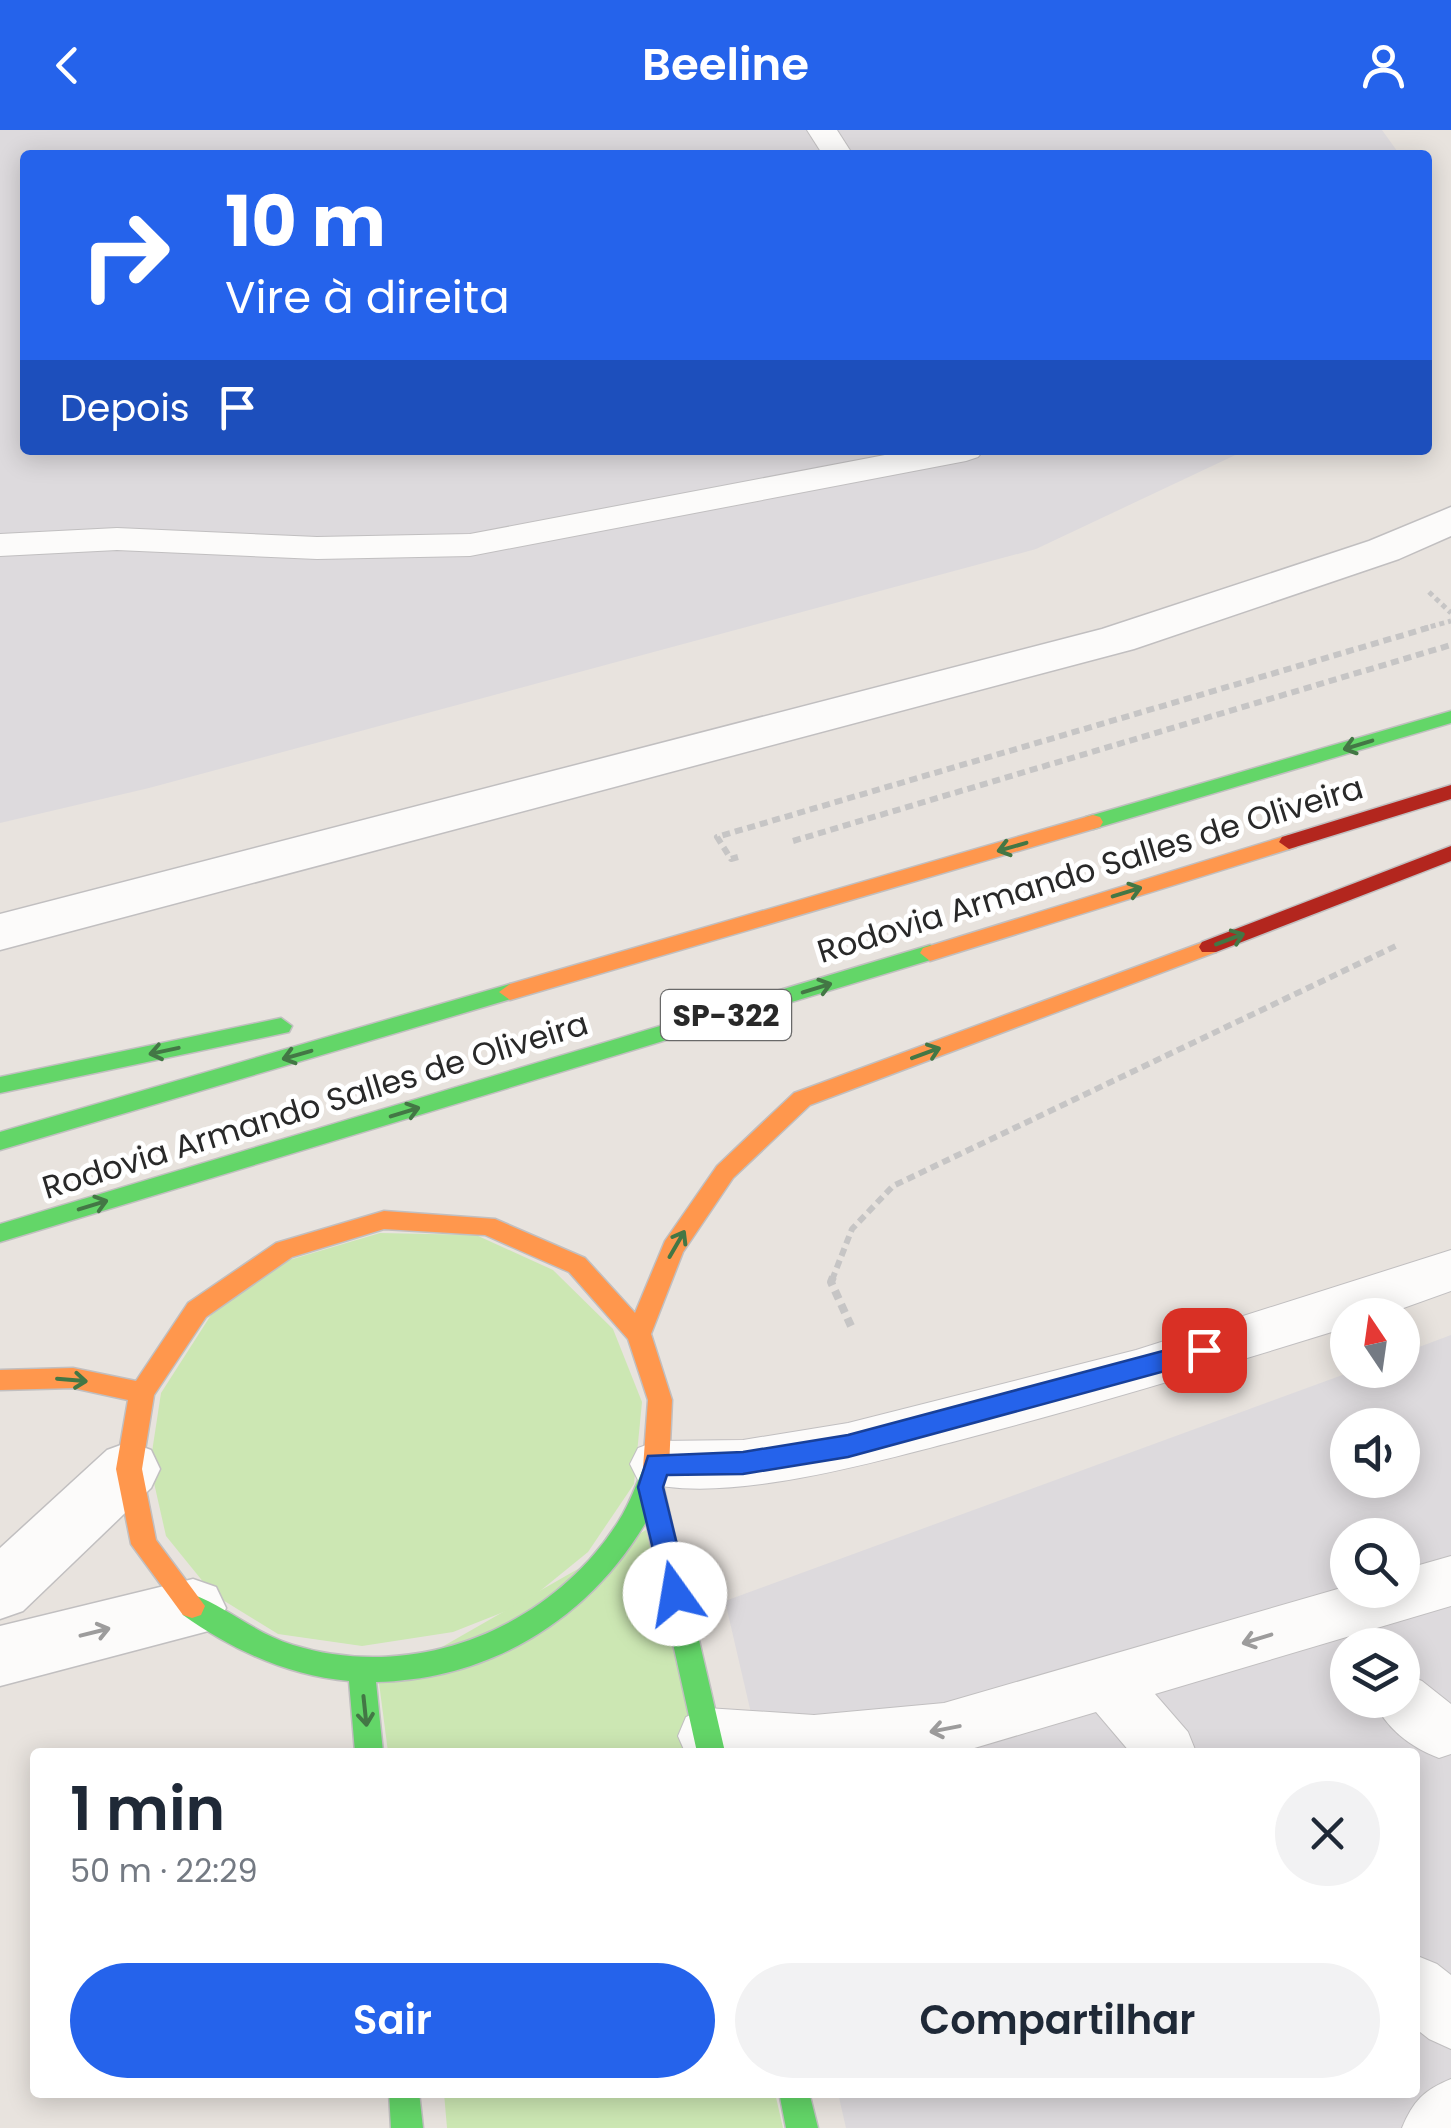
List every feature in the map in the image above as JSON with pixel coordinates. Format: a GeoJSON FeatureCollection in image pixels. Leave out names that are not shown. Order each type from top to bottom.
{"type":"FeatureCollection","features":[{"type":"Feature","properties":{"kind":"main road","name":"Rodovia Armando Salles de Oliveira"},"geometry":{"type":"LineString","coordinates":[[0,1141],[1451,717]]}},
{"type":"Feature","properties":{"kind":"main road","name":"Rodovia Armando Salles de Oliveira"},"geometry":{"type":"LineString","coordinates":[[0,1233],[772,1002],[1451,792]]}},
{"type":"Feature","properties":{"kind":"main road"},"geometry":{"type":"LineString","coordinates":[[639,1334],[673,1248],[725,1172],[802,1099],[1130,978],[1451,853]]}},
{"type":"Feature","properties":{"kind":"main road"},"geometry":{"type":"LineString","coordinates":[[391,1002],[704,936]]}},
{"type":"Feature","properties":{"kind":"main road"},"geometry":{"type":"LineString","coordinates":[[0,1085],[313,1019]]}},
{"type":"Feature","properties":{"kind":"main road"},"geometry":{"type":"LineString","coordinates":[[654,1476],[609,1559],[542,1619],[457,1658],[360,1670],[268,1652],[193,1608],[144,1544],[129,1469],[142,1393],[197,1310],[284,1250],[384,1220],[487,1226],[577,1264],[639,1334],[660,1400],[654,1476],[709,1744]]}},
{"type":"Feature","properties":{"kind":"main road"},"geometry":{"type":"LineString","coordinates":[[0,1380],[73,1378],[142,1393]]}},
{"type":"Feature","properties":{"kind":"main road"},"geometry":{"type":"LineString","coordinates":[[360,1670],[369,1748]]}},
{"type":"Feature","properties":{"kind":"main road"},"geometry":{"type":"LineString","coordinates":[[405,2098],[408,2128]]}},
{"type":"Feature","properties":{"kind":"main road"},"geometry":{"type":"LineString","coordinates":[[795,2098],[802,2128]]}},
{"type":"Feature","properties":{"kind":"street"},"geometry":{"type":"LineString","coordinates":[[0,932],[1118,639],[1384,550],[1451,520]]}},
{"type":"Feature","properties":{"kind":"street"},"geometry":{"type":"LineString","coordinates":[[0,1590],[129,1469]]}},
{"type":"Feature","properties":{"kind":"street"},"geometry":{"type":"LineString","coordinates":[[0,1656],[193,1608]]}},
{"type":"Feature","properties":{"kind":"lane"},"geometry":{"type":"LineString","coordinates":[[0,545],[117,539],[317,548],[470,545],[940,455]]}},
{"type":"Feature","properties":{"kind":"lane"},"geometry":{"type":"LineString","coordinates":[[654,1476],[848,1446],[1136,1372],[1451,1270]]}},
{"type":"Feature","properties":{"kind":"lane"},"geometry":{"type":"LineString","coordinates":[[1351,1628],[1451,1580]]}},
{"type":"Feature","properties":{"kind":"lane"},"geometry":{"type":"LineString","coordinates":[[709,1744],[814,1743],[944,1730],[1109,1684],[1330,1638]]}},
{"type":"Feature","properties":{"kind":"lane"},"geometry":{"type":"LineString","coordinates":[[1109,1684],[1164,1748]]}},
{"type":"Feature","properties":{"kind":"lane"},"geometry":{"type":"LineString","coordinates":[[1420,1990],[1451,2017]]}},
{"type":"Feature","properties":{"kind":"lane"},"geometry":{"type":"LineString","coordinates":[[1435,2128],[1451,2112]]}},
{"type":"Feature","properties":{"kind":"path"},"geometry":{"type":"LineString","coordinates":[[750,854],[731,859],[717,837],[1451,622]]}},
{"type":"Feature","properties":{"kind":"path"},"geometry":{"type":"LineString","coordinates":[[788,842],[1451,645]]}},
{"type":"Feature","properties":{"kind":"path"},"geometry":{"type":"LineString","coordinates":[[851,1326],[832,1282],[852,1229],[893,1186],[1415,936]]}},
{"type":"Feature","properties":{"kind":"shaded area"},"geometry":{"type":"Polygon","coordinates":[[[0,130],[1382,130],[1396,150],[20,150],[20,455],[1235,455],[1036,549],[149,788],[0,823],[0,130]]]}},
{"type":"Feature","properties":{"kind":"shaded area"},"geometry":{"type":"Polygon","coordinates":[[[1451,1335],[1451,2128],[846,2128],[839,2098],[1420,2098],[1420,1748],[759,1748],[725,1601],[1330,1380],[1330,1388],[1420,1388],[1420,1347],[1451,1335]]]}},
{"type":"Feature","properties":{"kind":"green space"},"geometry":{"type":"Polygon","coordinates":[[[380,1233],[476,1235],[553,1270],[613,1329],[642,1402],[634,1484],[588,1552],[524,1604],[453,1632],[362,1646],[278,1634],[213,1594],[166,1536],[150,1465],[161,1393],[211,1315],[286,1261],[380,1233]]]}},
{"type":"Feature","properties":{"kind":"green space"},"geometry":{"type":"Polygon","coordinates":[[[646,1530],[697,1748],[387,1748],[379,1683],[646,1530]]]}},
{"type":"Feature","properties":{"kind":"green space"},"geometry":{"type":"Polygon","coordinates":[[[444,2098],[776,2098],[783,2128],[447,2128],[444,2098]]]}},
{"type":"Feature","properties":{"kind":"traffic: fast"},"geometry":{"type":"LineString","coordinates":[[1093,822],[1451,717]]}},
{"type":"Feature","properties":{"kind":"traffic: fast"},"geometry":{"type":"LineString","coordinates":[[0,1233],[930,953]]}},
{"type":"Feature","properties":{"kind":"traffic: fast"},"geometry":{"type":"LineString","coordinates":[[0,1141],[510,992]]}},
{"type":"Feature","properties":{"kind":"traffic: fast"},"geometry":{"type":"LineString","coordinates":[[0,1085],[281,1026]]}},
{"type":"Feature","properties":{"kind":"traffic: fast"},"geometry":{"type":"LineString","coordinates":[[192,1606],[251,1641],[316,1664],[383,1670],[456,1657],[524,1630],[579,1590],[626,1532],[656,1468]]}},
{"type":"Feature","properties":{"kind":"traffic: fast"},"geometry":{"type":"LineString","coordinates":[[651,1487],[710,1748]]}},
{"type":"Feature","properties":{"kind":"traffic: fast"},"geometry":{"type":"LineString","coordinates":[[361,1670],[369,1748]]}},
{"type":"Feature","properties":{"kind":"traffic: fast"},"geometry":{"type":"LineString","coordinates":[[404,2098],[407,2128]]}},
{"type":"Feature","properties":{"kind":"traffic: fast"},"geometry":{"type":"LineString","coordinates":[[795,2098],[802,2128]]}},
{"type":"Feature","properties":{"kind":"traffic: slow"},"geometry":{"type":"LineString","coordinates":[[510,992],[1093,822]]}},
{"type":"Feature","properties":{"kind":"traffic: slow"},"geometry":{"type":"LineString","coordinates":[[930,953],[1289,842]]}},
{"type":"Feature","properties":{"kind":"traffic: slow"},"geometry":{"type":"LineString","coordinates":[[639,1334],[673,1248],[725,1172],[802,1099],[1209,947]]}},
{"type":"Feature","properties":{"kind":"traffic: slow"},"geometry":{"type":"LineString","coordinates":[[384,1220],[487,1226],[577,1265],[639,1334],[660,1400],[656,1468]]}},
{"type":"Feature","properties":{"kind":"traffic: slow"},"geometry":{"type":"LineString","coordinates":[[192,1606],[144,1544],[129,1469],[142,1393],[197,1310],[284,1250],[384,1220]]}},
{"type":"Feature","properties":{"kind":"traffic: slow"},"geometry":{"type":"LineString","coordinates":[[0,1380],[73,1378],[142,1393]]}},
{"type":"Feature","properties":{"kind":"traffic: jam"},"geometry":{"type":"LineString","coordinates":[[1289,842],[1451,792]]}},
{"type":"Feature","properties":{"kind":"traffic: jam"},"geometry":{"type":"LineString","coordinates":[[1209,947],[1451,853]]}},
{"type":"Feature","properties":{"kind":"route"},"geometry":{"type":"LineString","coordinates":[[675,1594],[650,1487],[657,1464],[743,1463],[848,1446],[1136,1372],[1204,1350]]}}]}
